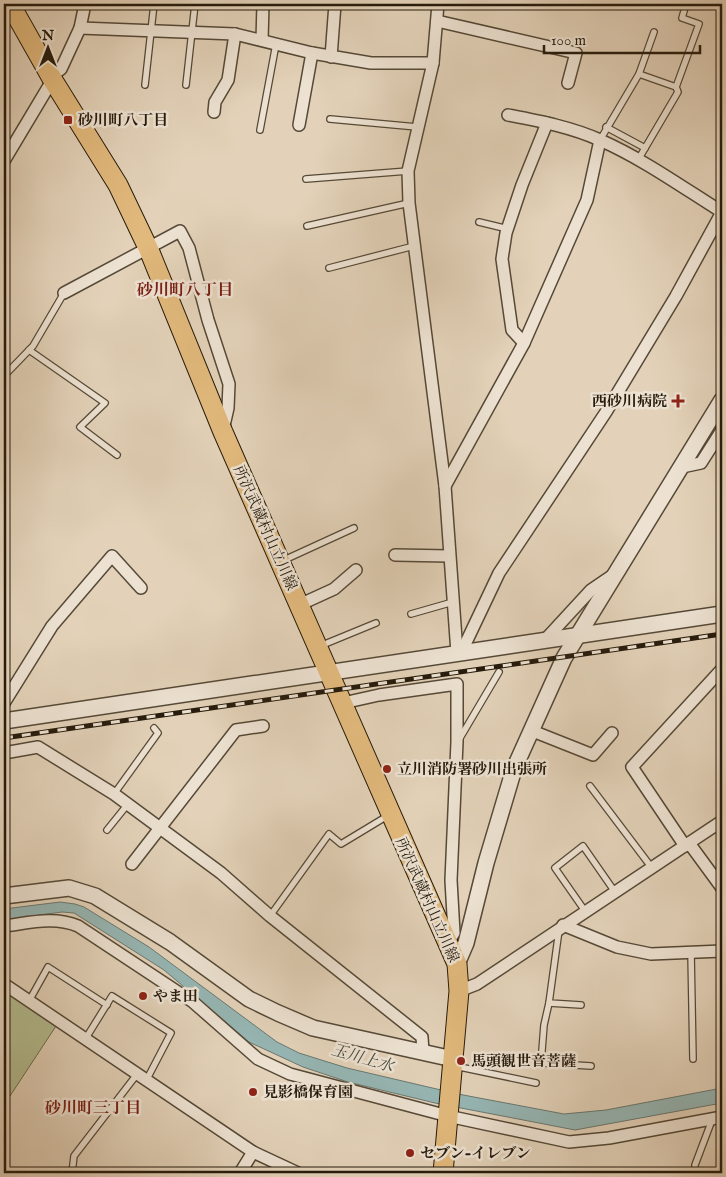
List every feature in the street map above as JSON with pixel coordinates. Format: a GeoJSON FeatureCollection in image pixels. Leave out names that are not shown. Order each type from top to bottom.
{"type":"FeatureCollection","features":[{"type":"Feature","properties":{"kind":"main road","name":"所沢武蔵村山立川線"},"geometry":{"type":"LineString","coordinates":[[10,4],[118,185],[148,250],[223,432],[457,964],[459,991],[449,1113]]}},
{"type":"Feature","properties":{"kind":"main road"},"geometry":{"type":"LineString","coordinates":[[443,1173],[449,1113]]}},
{"type":"Feature","properties":{"kind":"street"},"geometry":{"type":"LineString","coordinates":[[4,161],[52,77],[61,70],[80,28],[85,4]]}},
{"type":"Feature","properties":{"kind":"street"},"geometry":{"type":"LineString","coordinates":[[262,40],[264,4]]}},
{"type":"Feature","properties":{"kind":"street"},"geometry":{"type":"LineString","coordinates":[[331,57],[336,4]]}},
{"type":"Feature","properties":{"kind":"street"},"geometry":{"type":"LineString","coordinates":[[438,4],[433,63],[408,171],[409,203],[445,486],[449,556],[459,653]]}},
{"type":"Feature","properties":{"kind":"street"},"geometry":{"type":"LineString","coordinates":[[437,21],[576,53],[568,82]]}},
{"type":"Feature","properties":{"kind":"street"},"geometry":{"type":"LineString","coordinates":[[80,28],[235,34],[276,43],[312,54],[370,63],[433,63]]}},
{"type":"Feature","properties":{"kind":"street"},"geometry":{"type":"LineString","coordinates":[[214,112],[215,102],[228,80],[235,34]]}},
{"type":"Feature","properties":{"kind":"street"},"geometry":{"type":"LineString","coordinates":[[299,126],[312,54]]}},
{"type":"Feature","properties":{"kind":"street"},"geometry":{"type":"LineString","coordinates":[[459,653],[499,573],[606,412],[676,296],[722,212],[638,160],[600,140],[547,123],[508,115]]}},
{"type":"Feature","properties":{"kind":"street"},"geometry":{"type":"LineString","coordinates":[[524,343],[512,330],[502,259],[508,229],[522,185],[547,123]]}},
{"type":"Feature","properties":{"kind":"street"},"geometry":{"type":"LineString","coordinates":[[445,486],[524,343],[587,200],[600,140]]}},
{"type":"Feature","properties":{"kind":"street"},"geometry":{"type":"LineString","coordinates":[[64,293],[148,250],[180,231],[189,248],[229,384],[228,408],[223,432]]}},
{"type":"Feature","properties":{"kind":"street"},"geometry":{"type":"LineString","coordinates":[[457,964],[466,943],[506,795],[530,730],[575,637],[722,400]]}},
{"type":"Feature","properties":{"kind":"street"},"geometry":{"type":"LineString","coordinates":[[682,467],[701,463],[722,430]]}},
{"type":"Feature","properties":{"kind":"street"},"geometry":{"type":"LineString","coordinates":[[395,555],[449,556]]}},
{"type":"Feature","properties":{"kind":"street"},"geometry":{"type":"LineString","coordinates":[[4,703],[52,626],[112,556],[141,588]]}},
{"type":"Feature","properties":{"kind":"street"},"geometry":{"type":"LineString","coordinates":[[299,605],[334,590],[356,570]]}},
{"type":"Feature","properties":{"kind":"street"},"geometry":{"type":"LineString","coordinates":[[544,641],[592,590],[615,574]]}},
{"type":"Feature","properties":{"kind":"street"},"geometry":{"type":"LineString","coordinates":[[6,718],[329,673],[722,614]]}},
{"type":"Feature","properties":{"kind":"street"},"geometry":{"type":"LineString","coordinates":[[722,669],[632,767],[687,845],[722,888]]}},
{"type":"Feature","properties":{"kind":"street"},"geometry":{"type":"LineString","coordinates":[[343,703],[379,695],[458,684],[458,742],[451,872],[454,933],[448,942]]}},
{"type":"Feature","properties":{"kind":"street"},"geometry":{"type":"LineString","coordinates":[[132,864],[162,828],[236,730],[263,726]]}},
{"type":"Feature","properties":{"kind":"street"},"geometry":{"type":"LineString","coordinates":[[530,730],[593,755],[612,733]]}},
{"type":"Feature","properties":{"kind":"street"},"geometry":{"type":"LineString","coordinates":[[4,752],[38,747],[114,794],[162,828],[221,873],[270,916],[422,1037],[423,1052]]}},
{"type":"Feature","properties":{"kind":"street"},"geometry":{"type":"LineString","coordinates":[[459,991],[477,984],[561,926],[722,821]]}},
{"type":"Feature","properties":{"kind":"street"},"geometry":{"type":"LineString","coordinates":[[4,896],[69,888],[88,893],[170,942],[249,999],[313,1028],[423,1052],[453,1066]]}},
{"type":"Feature","properties":{"kind":"street"},"geometry":{"type":"LineString","coordinates":[[4,926],[48,920],[68,922],[78,926],[193,1002],[247,1051],[273,1068],[569,1142],[609,1138],[717,1118]]}},
{"type":"Feature","properties":{"kind":"street"},"geometry":{"type":"LineString","coordinates":[[561,926],[617,947],[651,954],[722,950]]}},
{"type":"Feature","properties":{"kind":"street"},"geometry":{"type":"LineString","coordinates":[[4,984],[253,1152],[298,1173]]}},
{"type":"Feature","properties":{"kind":"street"},"geometry":{"type":"LineString","coordinates":[[240,1173],[253,1152]]}},
{"type":"Feature","properties":{"kind":"lane"},"geometry":{"type":"LineString","coordinates":[[145,85],[154,4]]}},
{"type":"Feature","properties":{"kind":"lane"},"geometry":{"type":"LineString","coordinates":[[186,85],[194,31],[195,4]]}},
{"type":"Feature","properties":{"kind":"lane"},"geometry":{"type":"LineString","coordinates":[[638,160],[678,92],[676,86],[699,24],[682,18],[686,4]]}},
{"type":"Feature","properties":{"kind":"lane"},"geometry":{"type":"LineString","coordinates":[[600,140],[606,126],[638,74],[654,32]]}},
{"type":"Feature","properties":{"kind":"lane"},"geometry":{"type":"LineString","coordinates":[[260,130],[276,43]]}},
{"type":"Feature","properties":{"kind":"lane"},"geometry":{"type":"LineString","coordinates":[[638,74],[676,86]]}},
{"type":"Feature","properties":{"kind":"lane"},"geometry":{"type":"LineString","coordinates":[[330,118],[417,127]]}},
{"type":"Feature","properties":{"kind":"lane"},"geometry":{"type":"LineString","coordinates":[[606,126],[645,148]]}},
{"type":"Feature","properties":{"kind":"lane"},"geometry":{"type":"LineString","coordinates":[[306,179],[408,171]]}},
{"type":"Feature","properties":{"kind":"lane"},"geometry":{"type":"LineString","coordinates":[[307,226],[409,203]]}},
{"type":"Feature","properties":{"kind":"lane"},"geometry":{"type":"LineString","coordinates":[[479,222],[508,229]]}},
{"type":"Feature","properties":{"kind":"lane"},"geometry":{"type":"LineString","coordinates":[[329,268],[415,246]]}},
{"type":"Feature","properties":{"kind":"lane"},"geometry":{"type":"LineString","coordinates":[[4,376],[29,350],[64,293]]}},
{"type":"Feature","properties":{"kind":"lane"},"geometry":{"type":"LineString","coordinates":[[29,350],[105,403],[80,427],[117,455]]}},
{"type":"Feature","properties":{"kind":"lane"},"geometry":{"type":"LineString","coordinates":[[280,562],[354,528]]}},
{"type":"Feature","properties":{"kind":"lane"},"geometry":{"type":"LineString","coordinates":[[411,614],[453,602]]}},
{"type":"Feature","properties":{"kind":"lane"},"geometry":{"type":"LineString","coordinates":[[318,646],[376,623]]}},
{"type":"Feature","properties":{"kind":"lane"},"geometry":{"type":"LineString","coordinates":[[458,742],[499,672]]}},
{"type":"Feature","properties":{"kind":"lane"},"geometry":{"type":"LineString","coordinates":[[114,794],[158,733],[154,728]]}},
{"type":"Feature","properties":{"kind":"lane"},"geometry":{"type":"LineString","coordinates":[[590,786],[652,868]]}},
{"type":"Feature","properties":{"kind":"lane"},"geometry":{"type":"LineString","coordinates":[[107,830],[128,804]]}},
{"type":"Feature","properties":{"kind":"lane"},"geometry":{"type":"LineString","coordinates":[[270,916],[329,834],[341,844],[390,814]]}},
{"type":"Feature","properties":{"kind":"lane"},"geometry":{"type":"LineString","coordinates":[[585,911],[556,868],[583,846],[615,892]]}},
{"type":"Feature","properties":{"kind":"lane"},"geometry":{"type":"LineString","coordinates":[[561,926],[544,1025],[541,1063],[591,1066]]}},
{"type":"Feature","properties":{"kind":"lane"},"geometry":{"type":"LineString","coordinates":[[691,952],[693,1059]]}},
{"type":"Feature","properties":{"kind":"lane"},"geometry":{"type":"LineString","coordinates":[[29,1000],[48,967],[107,1004]]}},
{"type":"Feature","properties":{"kind":"lane"},"geometry":{"type":"LineString","coordinates":[[72,1173],[74,1156],[142,1076],[171,1033],[112,996],[86,1038]]}},
{"type":"Feature","properties":{"kind":"lane"},"geometry":{"type":"LineString","coordinates":[[549,1003],[581,1005]]}},
{"type":"Feature","properties":{"kind":"lane"},"geometry":{"type":"LineString","coordinates":[[453,1066],[536,1083]]}},
{"type":"Feature","properties":{"kind":"lane"},"geometry":{"type":"LineString","coordinates":[[695,1165],[717,1118]]}},
{"type":"Feature","properties":{"kind":"green space"},"geometry":{"type":"Polygon","coordinates":[[[4,987],[58,1023],[10,1096],[4,1092],[4,987]]]}},
{"type":"Feature","properties":{"kind":"water"},"geometry":{"type":"Polygon","coordinates":[[[60,902],[84,907],[149,947],[277,1042],[299,1053],[347,1068],[458,1094],[564,1114],[606,1110],[722,1088],[722,1103],[575,1130],[435,1103],[348,1082],[303,1067],[249,1042],[164,970],[74,913],[62,912],[4,920],[4,909],[60,902]]]}},
{"type":"Feature","properties":{"kind":"railway"},"geometry":{"type":"LineString","coordinates":[[4,738],[722,634]]}},
{"type":"Feature","properties":{"kind":"place","name":"砂川町八丁目"},"geometry":{"type":"Point","coordinates":[68,120]}},
{"type":"Feature","properties":{"kind":"place","name":"西砂川病院"},"geometry":{"type":"Point","coordinates":[678,401]}},
{"type":"Feature","properties":{"kind":"place","name":"立川消防署砂川出張所"},"geometry":{"type":"Point","coordinates":[387,769]}},
{"type":"Feature","properties":{"kind":"place","name":"やま田"},"geometry":{"type":"Point","coordinates":[143,996]}},
{"type":"Feature","properties":{"kind":"place","name":"馬頭観世音菩薩"},"geometry":{"type":"Point","coordinates":[461,1061]}},
{"type":"Feature","properties":{"kind":"place","name":"見影橋保育園"},"geometry":{"type":"Point","coordinates":[253,1092]}},
{"type":"Feature","properties":{"kind":"place","name":"セブン-イレブン"},"geometry":{"type":"Point","coordinates":[410,1153]}},
{"type":"Feature","properties":{"kind":"district","name":"砂川町八丁目"},"geometry":{"type":"Point","coordinates":[185,291]}},
{"type":"Feature","properties":{"kind":"district","name":"砂川町三丁目"},"geometry":{"type":"Point","coordinates":[93,1109]}},
{"type":"Feature","properties":{"kind":"water label","name":"玉川上水"},"geometry":{"type":"Point","coordinates":[362,1059]}}]}
